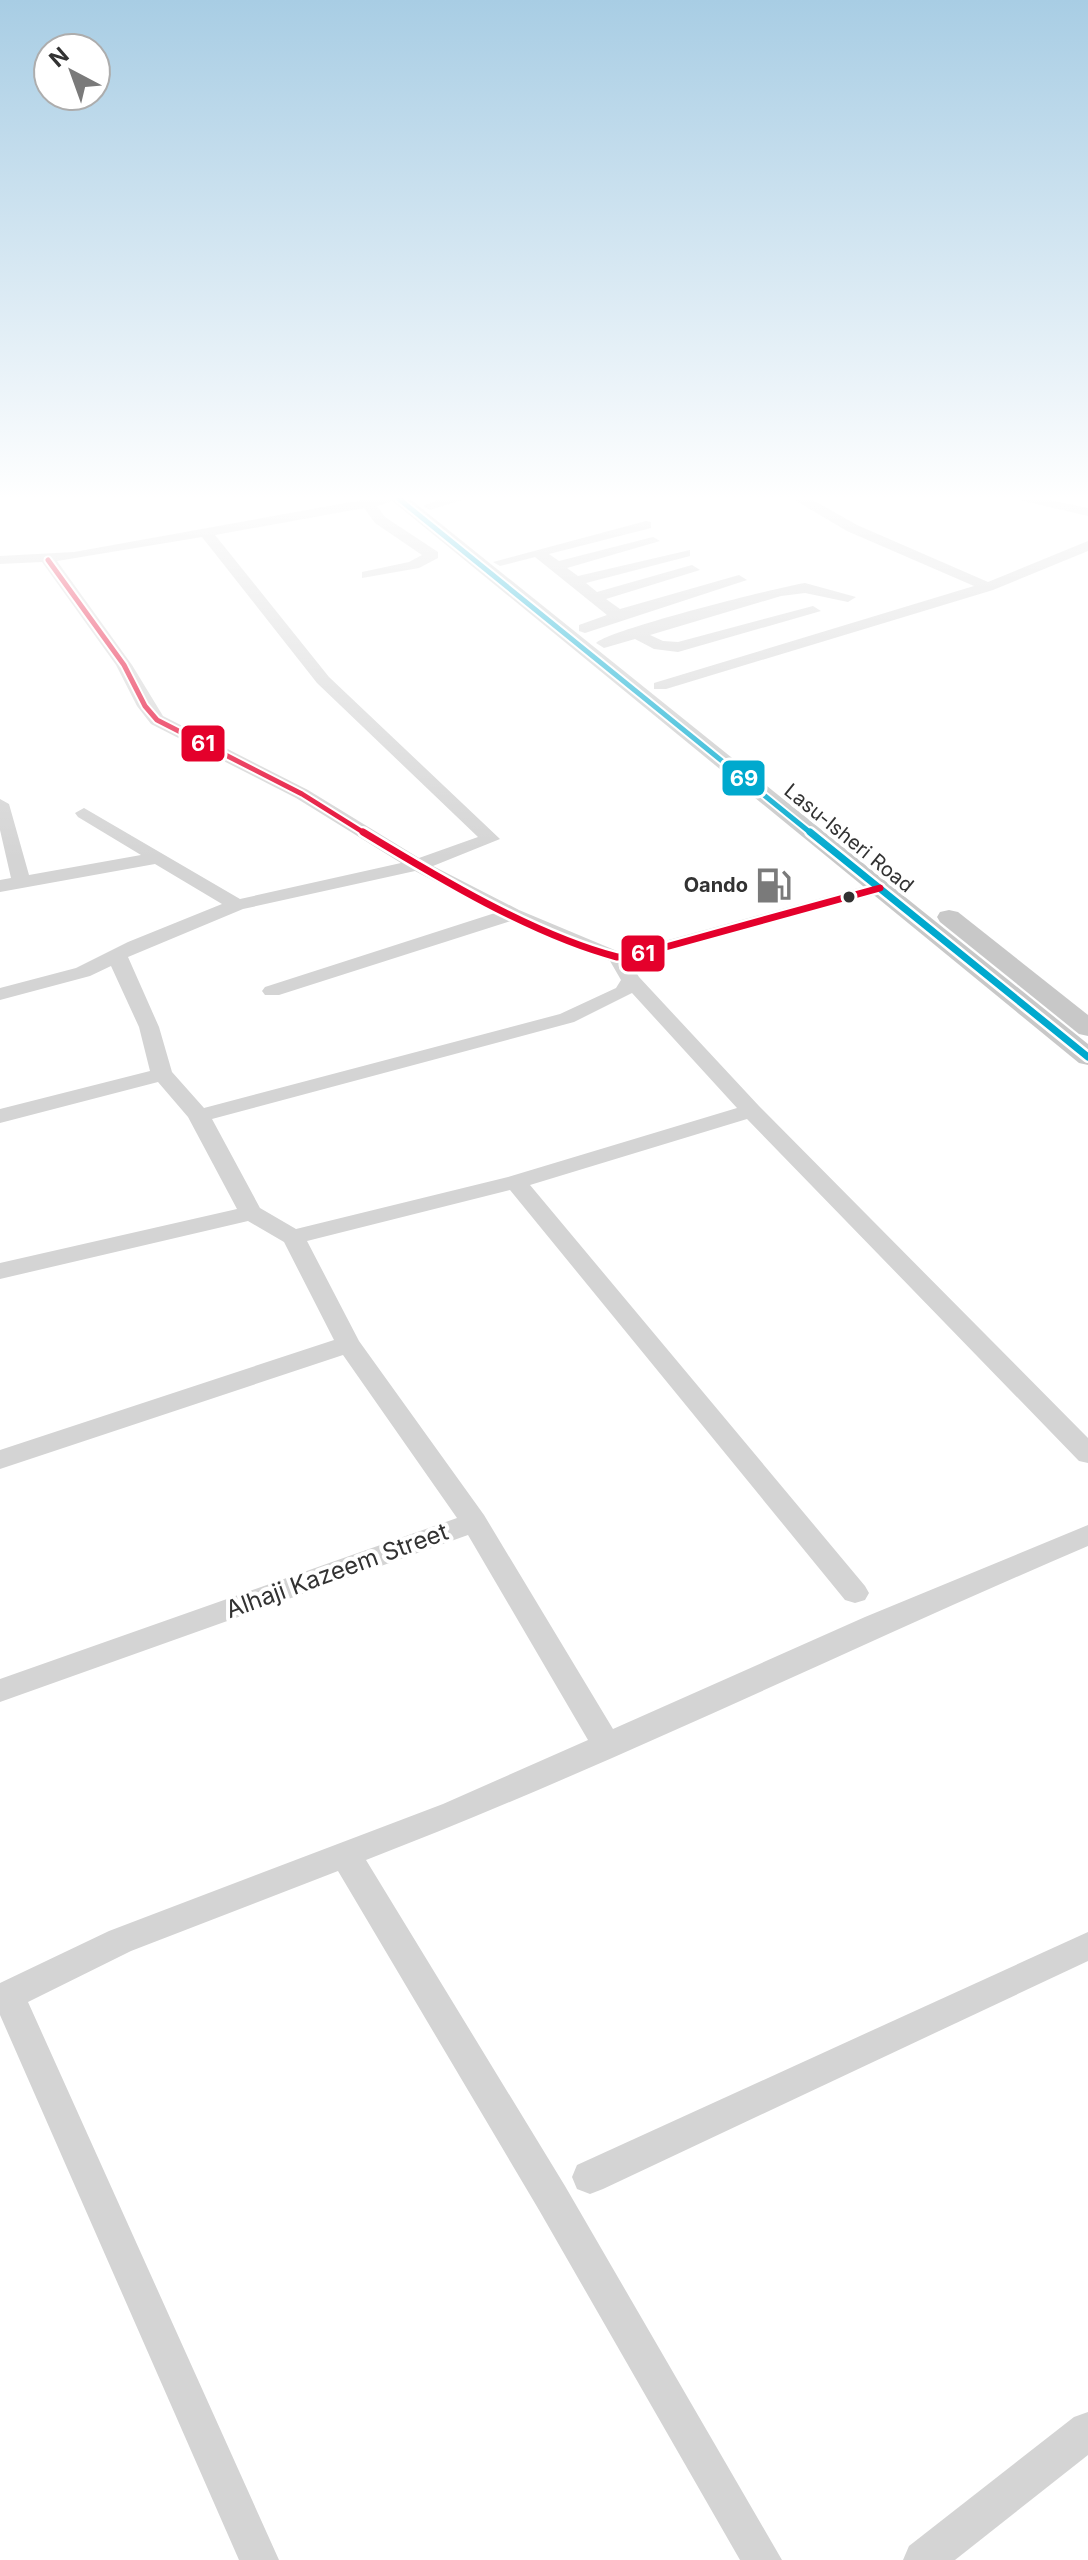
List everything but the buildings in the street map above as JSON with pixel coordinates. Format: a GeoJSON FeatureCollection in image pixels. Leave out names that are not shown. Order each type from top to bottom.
{"type":"FeatureCollection","features":[{"type":"Feature","properties":{"kind":"main road","name":"Lasu-Isheri Road"},"geometry":{"type":"LineString","coordinates":[[545,618],[1088,1057]]}},
{"type":"Feature","properties":{"kind":"main road","name":"Lasu-Isheri Road"},"geometry":{"type":"LineString","coordinates":[[573,618],[1088,1028]]}},
{"type":"Feature","properties":{"kind":"street"},"geometry":{"type":"LineString","coordinates":[[90,618],[124,665],[145,706],[157,720],[302,794],[417,865],[512,914],[617,957],[633,956],[880,888]]}},
{"type":"Feature","properties":{"kind":"street"},"geometry":{"type":"LineString","coordinates":[[0,994],[53,982],[237,905],[417,865],[491,839],[323,680],[274,618]]}},
{"type":"Feature","properties":{"kind":"street"},"geometry":{"type":"LineString","coordinates":[[585,628],[612,618]]}},
{"type":"Feature","properties":{"kind":"street"},"geometry":{"type":"LineString","coordinates":[[604,643],[686,618]]}},
{"type":"Feature","properties":{"kind":"street"},"geometry":{"type":"LineString","coordinates":[[635,633],[660,646],[678,647],[785,618]]}},
{"type":"Feature","properties":{"kind":"street"},"geometry":{"type":"LineString","coordinates":[[660,686],[884,618]]}},
{"type":"Feature","properties":{"kind":"street"},"geometry":{"type":"LineString","coordinates":[[0,804],[21,882]]}},
{"type":"Feature","properties":{"kind":"street"},"geometry":{"type":"LineString","coordinates":[[84,813],[237,905]]}},
{"type":"Feature","properties":{"kind":"street"},"geometry":{"type":"LineString","coordinates":[[0,886],[157,858]]}},
{"type":"Feature","properties":{"kind":"street"},"geometry":{"type":"LineString","coordinates":[[272,991],[512,914]]}},
{"type":"Feature","properties":{"kind":"street"},"geometry":{"type":"LineString","coordinates":[[117,956],[149,1027],[162,1074],[180,1090],[199,1116],[251,1213],[293,1237],[348,1344],[474,1522]]}},
{"type":"Feature","properties":{"kind":"street"},"geometry":{"type":"LineString","coordinates":[[617,957],[631,980],[751,1111],[1088,1454]]}},
{"type":"Feature","properties":{"kind":"street"},"geometry":{"type":"LineString","coordinates":[[199,1116],[567,1018],[623,992],[631,980]]}},
{"type":"Feature","properties":{"kind":"street"},"geometry":{"type":"LineString","coordinates":[[0,1116],[162,1074]]}},
{"type":"Feature","properties":{"kind":"street"},"geometry":{"type":"LineString","coordinates":[[293,1237],[515,1182],[751,1111]]}},
{"type":"Feature","properties":{"kind":"street"},"geometry":{"type":"LineString","coordinates":[[515,1182],[855,1593]]}},
{"type":"Feature","properties":{"kind":"street"},"geometry":{"type":"LineString","coordinates":[[0,1271],[251,1213]]}},
{"type":"Feature","properties":{"kind":"street"},"geometry":{"type":"LineString","coordinates":[[0,1460],[348,1344]]}},
{"type":"Feature","properties":{"kind":"street","name":"Alhaji Kazeem Street"},"geometry":{"type":"LineString","coordinates":[[0,1691],[474,1522],[607,1745]]}},
{"type":"Feature","properties":{"kind":"street"},"geometry":{"type":"LineString","coordinates":[[259,2560],[4,1997],[120,1941],[454,1813],[875,1625],[1088,1535]]}},
{"type":"Feature","properties":{"kind":"street"},"geometry":{"type":"LineString","coordinates":[[345,1854],[552,2198],[762,2560]]}},
{"type":"Feature","properties":{"kind":"street"},"geometry":{"type":"LineString","coordinates":[[590,2177],[1088,1946]]}},
{"type":"Feature","properties":{"kind":"street"},"geometry":{"type":"LineString","coordinates":[[923,2560],[1088,2431]]}},
{"type":"Feature","properties":{"kind":"transit line","name":"61"},"geometry":{"type":"LineString","coordinates":[[90,618],[124,665],[145,706],[157,720],[302,794],[417,865],[512,914],[598,952],[617,957],[633,956],[880,888]]}},
{"type":"Feature","properties":{"kind":"transit line","name":"69"},"geometry":{"type":"LineString","coordinates":[[547,618],[1088,1057]]}},
{"type":"Feature","properties":{"kind":"place","name":"Oando"},"geometry":{"type":"Point","coordinates":[774,885]}}]}
